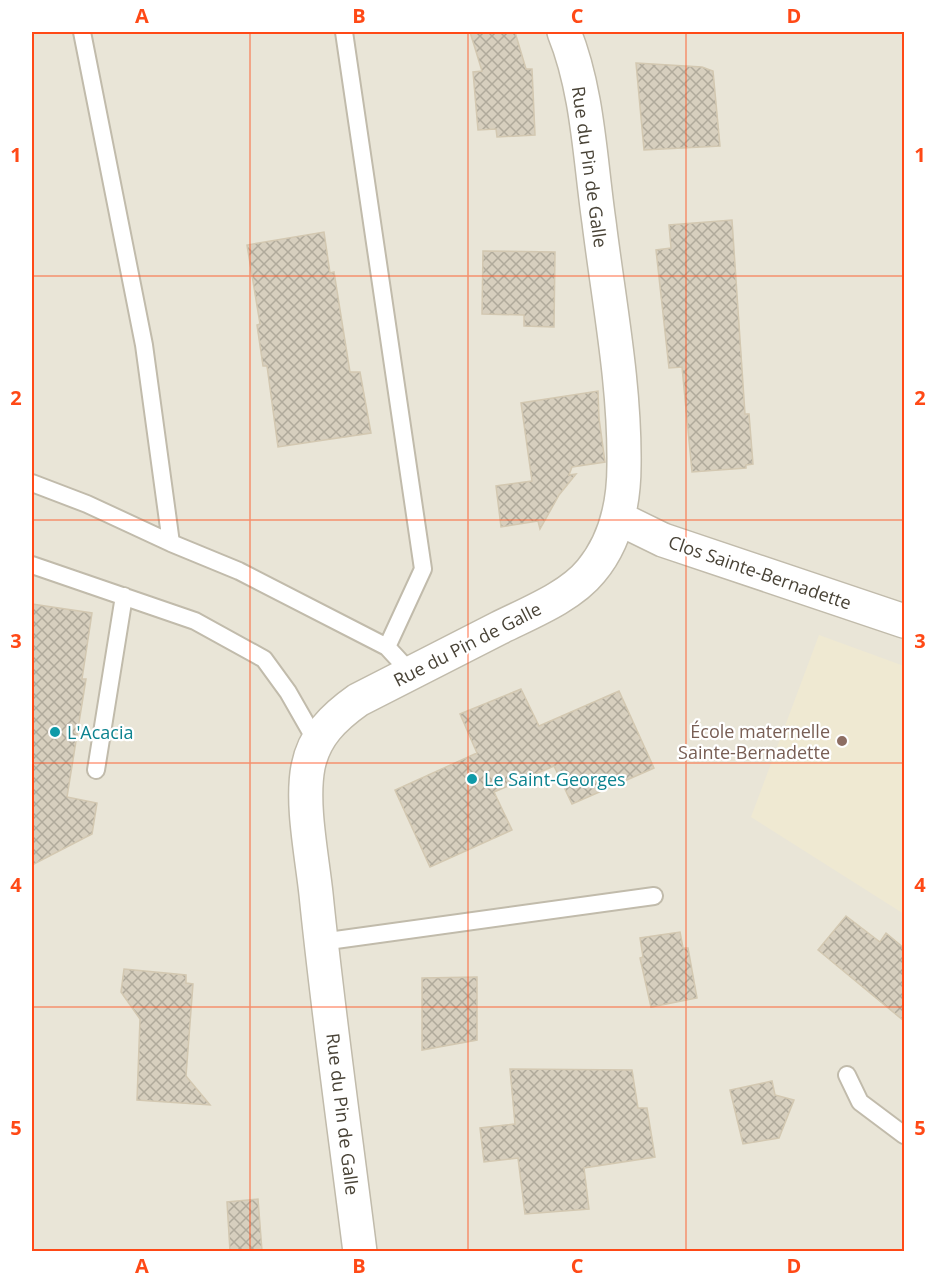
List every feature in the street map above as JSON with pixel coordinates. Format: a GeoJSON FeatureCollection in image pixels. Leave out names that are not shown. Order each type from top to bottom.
{"type":"FeatureCollection","features":[{"type":"Feature","properties":{"kind":"street","name":"Rue du Pin de Galle"},"geometry":{"type":"LineString","coordinates":[[360,1251],[321,942],[306,792],[308,767],[316,741],[333,718],[358,700],[567,590],[590,573],[611,543],[618,518],[624,467],[620,382],[584,113],[572,50],[564,32]]}},
{"type":"Feature","properties":{"kind":"street","name":"Clos Sainte-Bernadette"},"geometry":{"type":"LineString","coordinates":[[618,518],[663,540],[904,621]]}},
{"type":"Feature","properties":{"kind":"lane"},"geometry":{"type":"LineString","coordinates":[[82,32],[144,345],[171,543]]}},
{"type":"Feature","properties":{"kind":"lane"},"geometry":{"type":"LineString","coordinates":[[344,32],[423,569],[387,646]]}},
{"type":"Feature","properties":{"kind":"lane"},"geometry":{"type":"LineString","coordinates":[[32,483],[87,504],[171,543],[239,571],[387,646],[411,673]]}},
{"type":"Feature","properties":{"kind":"lane"},"geometry":{"type":"LineString","coordinates":[[32,565],[195,621],[264,660],[288,692],[316,741]]}},
{"type":"Feature","properties":{"kind":"lane"},"geometry":{"type":"LineString","coordinates":[[96,770],[124,596]]}},
{"type":"Feature","properties":{"kind":"lane"},"geometry":{"type":"LineString","coordinates":[[321,942],[654,896]]}},
{"type":"Feature","properties":{"kind":"lane"},"geometry":{"type":"LineString","coordinates":[[847,1075],[860,1102],[904,1135]]}},
{"type":"Feature","properties":{"kind":"shaded area"},"geometry":{"type":"Polygon","coordinates":[[[32,32],[904,32],[904,1251],[32,1251],[32,32]]]}},
{"type":"Feature","properties":{"kind":"shaded area","name":"École maternelle Sainte-Bernadette"},"geometry":{"type":"Polygon","coordinates":[[[819,635],[904,666],[904,914],[751,817],[819,635]]]}},
{"type":"Feature","properties":{"kind":"building"},"geometry":{"type":"Polygon","coordinates":[[[470,32],[515,32],[526,69],[532,69],[535,135],[497,137],[496,129],[478,130],[473,72],[482,71],[470,32]]]}},
{"type":"Feature","properties":{"kind":"building"},"geometry":{"type":"Polygon","coordinates":[[[636,63],[702,67],[713,71],[720,146],[644,150],[636,63]]]}},
{"type":"Feature","properties":{"kind":"building"},"geometry":{"type":"Polygon","coordinates":[[[732,220],[745,414],[749,414],[753,464],[746,465],[746,468],[692,472],[682,367],[669,368],[656,250],[671,248],[669,225],[732,220]]]}},
{"type":"Feature","properties":{"kind":"building"},"geometry":{"type":"Polygon","coordinates":[[[324,232],[330,273],[334,272],[350,372],[360,372],[371,433],[278,447],[267,366],[263,366],[257,325],[260,324],[247,245],[324,232]]]}},
{"type":"Feature","properties":{"kind":"building"},"geometry":{"type":"Polygon","coordinates":[[[483,251],[555,252],[554,327],[524,326],[524,315],[482,314],[483,251]]]}},
{"type":"Feature","properties":{"kind":"building"},"geometry":{"type":"Polygon","coordinates":[[[598,391],[605,462],[572,467],[569,475],[576,474],[559,495],[540,529],[538,521],[501,527],[496,486],[532,481],[521,403],[598,391]]]}},
{"type":"Feature","properties":{"kind":"building","name":"L'Acacia"},"geometry":{"type":"Polygon","coordinates":[[[32,604],[92,613],[82,679],[86,679],[67,797],[97,803],[92,834],[32,865],[32,604]]]}},
{"type":"Feature","properties":{"kind":"building","name":"Le Saint-Georges"},"geometry":{"type":"Polygon","coordinates":[[[521,689],[539,726],[619,691],[654,768],[572,804],[554,766],[494,792],[512,830],[430,867],[395,790],[477,753],[460,714],[521,689]]]}},
{"type":"Feature","properties":{"kind":"building"},"geometry":{"type":"Polygon","coordinates":[[[846,916],[880,942],[886,933],[904,948],[904,1021],[818,950],[846,916]]]}},
{"type":"Feature","properties":{"kind":"building"},"geometry":{"type":"Polygon","coordinates":[[[680,932],[683,948],[688,948],[697,998],[651,1007],[640,958],[643,957],[640,938],[680,932]]]}},
{"type":"Feature","properties":{"kind":"building"},"geometry":{"type":"Polygon","coordinates":[[[124,969],[186,975],[186,983],[193,984],[186,1076],[210,1105],[137,1100],[140,1019],[121,992],[124,969]]]}},
{"type":"Feature","properties":{"kind":"building"},"geometry":{"type":"Polygon","coordinates":[[[477,977],[477,1040],[422,1050],[422,978],[477,977]]]}},
{"type":"Feature","properties":{"kind":"building"},"geometry":{"type":"Polygon","coordinates":[[[510,1069],[632,1070],[638,1108],[647,1108],[655,1157],[584,1168],[589,1209],[525,1214],[518,1158],[484,1162],[480,1128],[515,1124],[510,1069]]]}},
{"type":"Feature","properties":{"kind":"building"},"geometry":{"type":"Polygon","coordinates":[[[772,1081],[775,1095],[794,1100],[779,1138],[743,1144],[730,1090],[772,1081]]]}},
{"type":"Feature","properties":{"kind":"building"},"geometry":{"type":"Polygon","coordinates":[[[258,1199],[262,1251],[230,1251],[227,1202],[258,1199]]]}},
{"type":"Feature","properties":{"kind":"place","name":"L'Acacia"},"geometry":{"type":"Point","coordinates":[55,732]}},
{"type":"Feature","properties":{"kind":"place","name":"École maternelle Sainte-Bernadette"},"geometry":{"type":"Point","coordinates":[842,741]}},
{"type":"Feature","properties":{"kind":"place","name":"Le Saint-Georges"},"geometry":{"type":"Point","coordinates":[472,779]}}]}
